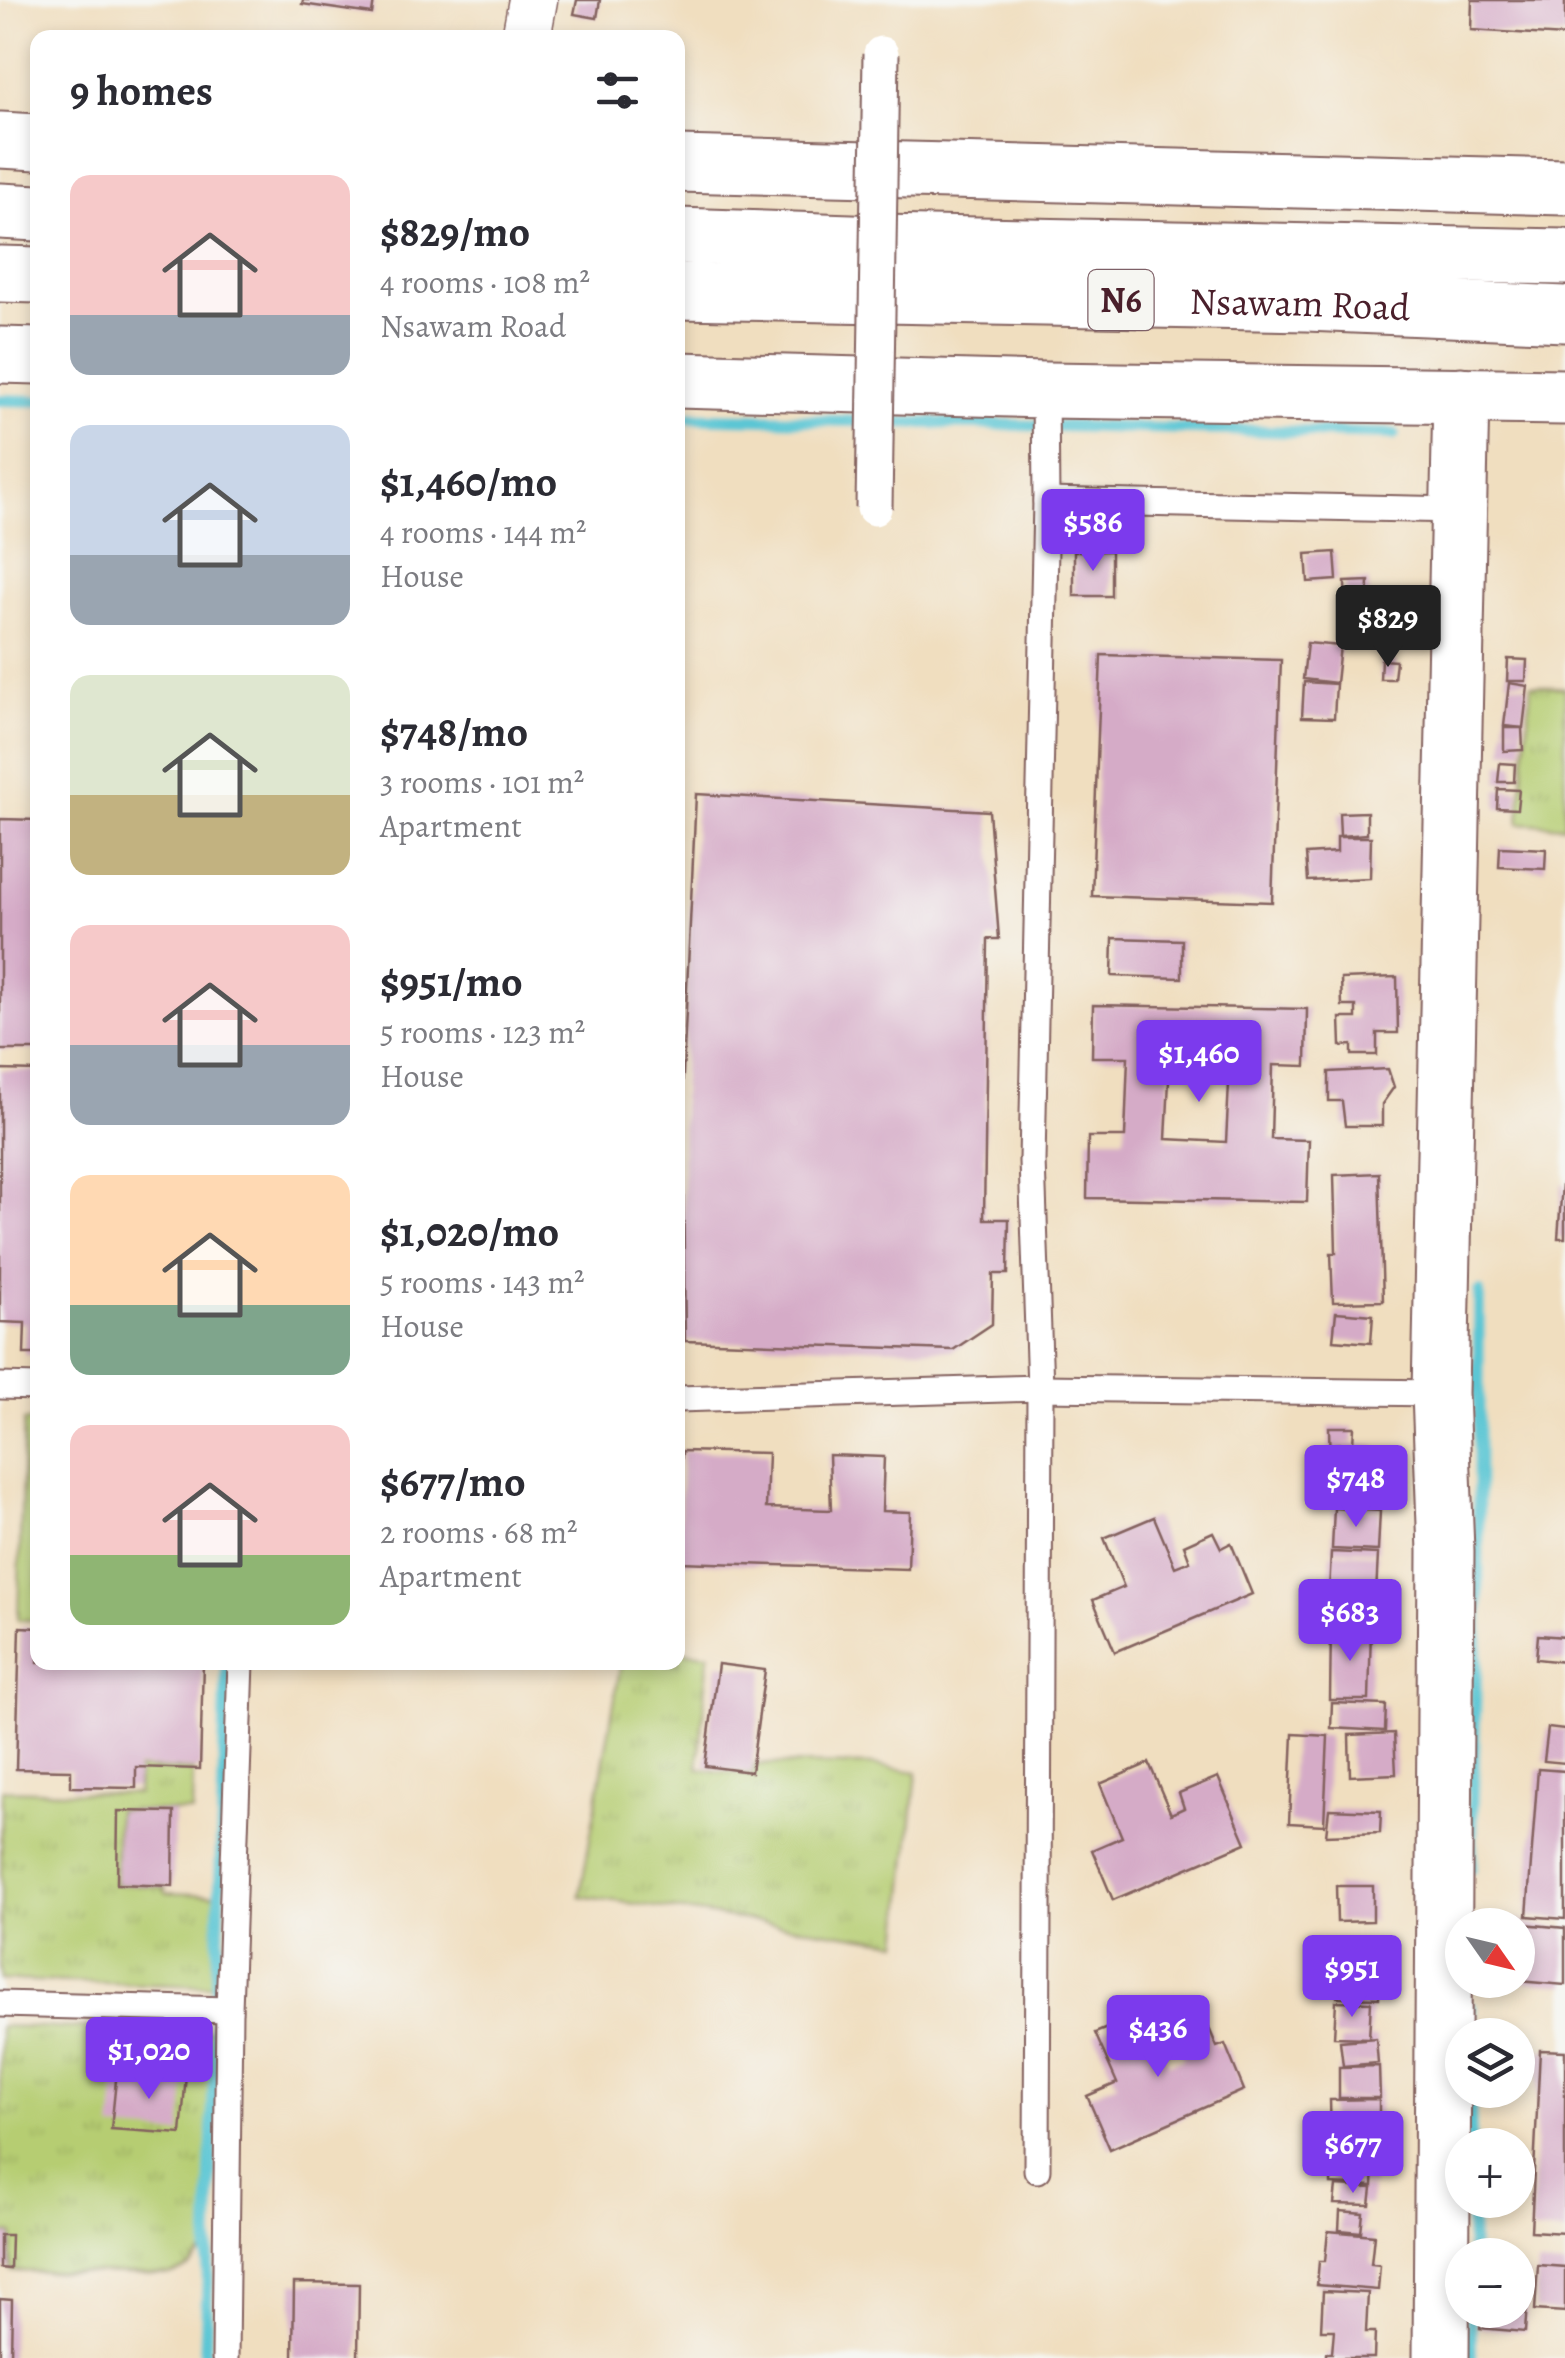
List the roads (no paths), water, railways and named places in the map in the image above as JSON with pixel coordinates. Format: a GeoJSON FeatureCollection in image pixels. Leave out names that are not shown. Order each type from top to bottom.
{"type":"FeatureCollection","features":[{"type":"Feature","properties":{"kind":"main road"},"geometry":{"type":"LineString","coordinates":[[0,140],[30,142]]}},
{"type":"Feature","properties":{"kind":"main road"},"geometry":{"type":"LineString","coordinates":[[685,164],[1565,187]]}},
{"type":"Feature","properties":{"kind":"main road"},"geometry":{"type":"LineString","coordinates":[[0,211],[30,212]]}},
{"type":"Feature","properties":{"kind":"main road","name":"Nsawam Road"},"geometry":{"type":"LineString","coordinates":[[685,236],[1565,257]]}},
{"type":"Feature","properties":{"kind":"main road"},"geometry":{"type":"LineString","coordinates":[[0,274],[30,275]]}},
{"type":"Feature","properties":{"kind":"main road","name":"Nsawam Road"},"geometry":{"type":"LineString","coordinates":[[685,292],[1307,303],[1565,314]]}},
{"type":"Feature","properties":{"kind":"main road"},"geometry":{"type":"LineString","coordinates":[[0,354],[30,356]]}},
{"type":"Feature","properties":{"kind":"main road"},"geometry":{"type":"LineString","coordinates":[[685,380],[1565,397]]}},
{"type":"Feature","properties":{"kind":"main road"},"geometry":{"type":"LineString","coordinates":[[1441,2358],[1446,1551],[1440,1393],[1461,395]]}},
{"type":"Feature","properties":{"kind":"street"},"geometry":{"type":"LineString","coordinates":[[527,30],[533,0]]}},
{"type":"Feature","properties":{"kind":"street"},"geometry":{"type":"LineString","coordinates":[[874,508],[882,54]]}},
{"type":"Feature","properties":{"kind":"lane"},"geometry":{"type":"LineString","coordinates":[[1037,2170],[1040,1388],[1032,1162],[1045,390]]}},
{"type":"Feature","properties":{"kind":"lane"},"geometry":{"type":"LineString","coordinates":[[1046,501],[1458,510]]}},
{"type":"Feature","properties":{"kind":"lane"},"geometry":{"type":"LineString","coordinates":[[0,1386],[30,1387]]}},
{"type":"Feature","properties":{"kind":"lane"},"geometry":{"type":"LineString","coordinates":[[685,1399],[1040,1388],[1440,1393]]}},
{"type":"Feature","properties":{"kind":"lane"},"geometry":{"type":"LineString","coordinates":[[226,2358],[229,2010],[240,1670]]}},
{"type":"Feature","properties":{"kind":"lane"},"geometry":{"type":"LineString","coordinates":[[0,2004],[229,2010]]}},
{"type":"Feature","properties":{"kind":"waterway"},"geometry":{"type":"LineString","coordinates":[[0,400],[30,401]]}},
{"type":"Feature","properties":{"kind":"waterway"},"geometry":{"type":"LineString","coordinates":[[685,417],[1394,434]]}},
{"type":"Feature","properties":{"kind":"waterway"},"geometry":{"type":"LineString","coordinates":[[1471,1868],[1478,1608],[1479,1292]]}},
{"type":"Feature","properties":{"kind":"waterway"},"geometry":{"type":"LineString","coordinates":[[205,2358],[227,1670]]}},
{"type":"Feature","properties":{"kind":"waterway"},"geometry":{"type":"LineString","coordinates":[[1471,2008],[1471,2018]]}},
{"type":"Feature","properties":{"kind":"waterway"},"geometry":{"type":"LineString","coordinates":[[1470,2108],[1471,2128]]}},
{"type":"Feature","properties":{"kind":"waterway"},"geometry":{"type":"LineString","coordinates":[[1471,2218],[1472,2238]]}},
{"type":"Feature","properties":{"kind":"waterway"},"geometry":{"type":"LineString","coordinates":[[1471,2328],[1471,2358]]}}]}
